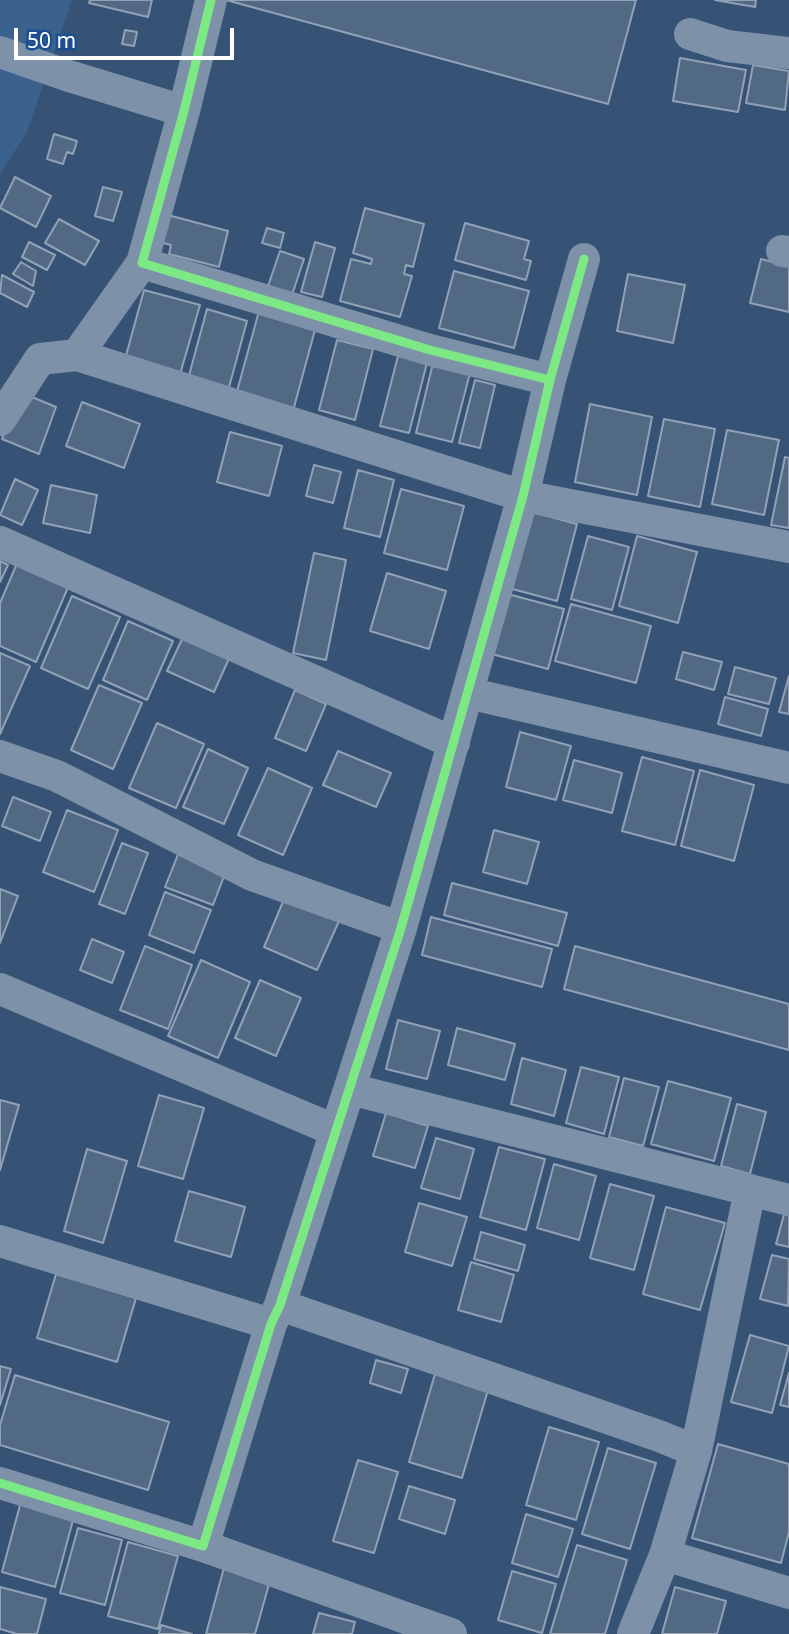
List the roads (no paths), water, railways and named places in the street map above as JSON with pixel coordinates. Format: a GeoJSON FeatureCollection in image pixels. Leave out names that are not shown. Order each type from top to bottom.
{"type":"FeatureCollection","features":[{"type":"Feature","properties":{"kind":"street"},"geometry":{"type":"LineString","coordinates":[[77,355],[142,263],[211,0]]}},
{"type":"Feature","properties":{"kind":"street"},"geometry":{"type":"LineString","coordinates":[[690,34],[727,46],[789,53]]}},
{"type":"Feature","properties":{"kind":"street"},"geometry":{"type":"LineString","coordinates":[[0,52],[69,76],[184,110]]}},
{"type":"Feature","properties":{"kind":"street"},"geometry":{"type":"LineString","coordinates":[[203,1546],[334,1130],[350,1089],[401,928],[523,496],[550,380],[584,259]]}},
{"type":"Feature","properties":{"kind":"street"},"geometry":{"type":"LineString","coordinates":[[142,263],[430,349],[550,380]]}},
{"type":"Feature","properties":{"kind":"street"},"geometry":{"type":"LineString","coordinates":[[0,420],[40,359],[77,355],[523,496],[789,547]]}},
{"type":"Feature","properties":{"kind":"street"},"geometry":{"type":"LineString","coordinates":[[0,542],[454,743]]}},
{"type":"Feature","properties":{"kind":"street"},"geometry":{"type":"LineString","coordinates":[[468,693],[789,768]]}},
{"type":"Feature","properties":{"kind":"street"},"geometry":{"type":"LineString","coordinates":[[0,756],[57,776],[252,874],[401,928]]}},
{"type":"Feature","properties":{"kind":"street"},"geometry":{"type":"LineString","coordinates":[[0,989],[334,1130]]}},
{"type":"Feature","properties":{"kind":"street"},"geometry":{"type":"LineString","coordinates":[[350,1089],[789,1200]]}},
{"type":"Feature","properties":{"kind":"street"},"geometry":{"type":"LineString","coordinates":[[633,1634],[665,1555],[696,1451],[750,1190]]}},
{"type":"Feature","properties":{"kind":"street"},"geometry":{"type":"LineString","coordinates":[[0,1241],[275,1315],[646,1431],[696,1451]]}},
{"type":"Feature","properties":{"kind":"street"},"geometry":{"type":"LineString","coordinates":[[0,1483],[203,1546],[451,1634]]}},
{"type":"Feature","properties":{"kind":"street"},"geometry":{"type":"LineString","coordinates":[[665,1555],[789,1593]]}},
{"type":"Feature","properties":{"kind":"water"},"geometry":{"type":"Polygon","coordinates":[[[0,0],[72,0],[27,132],[0,174],[0,0]]]}}]}
